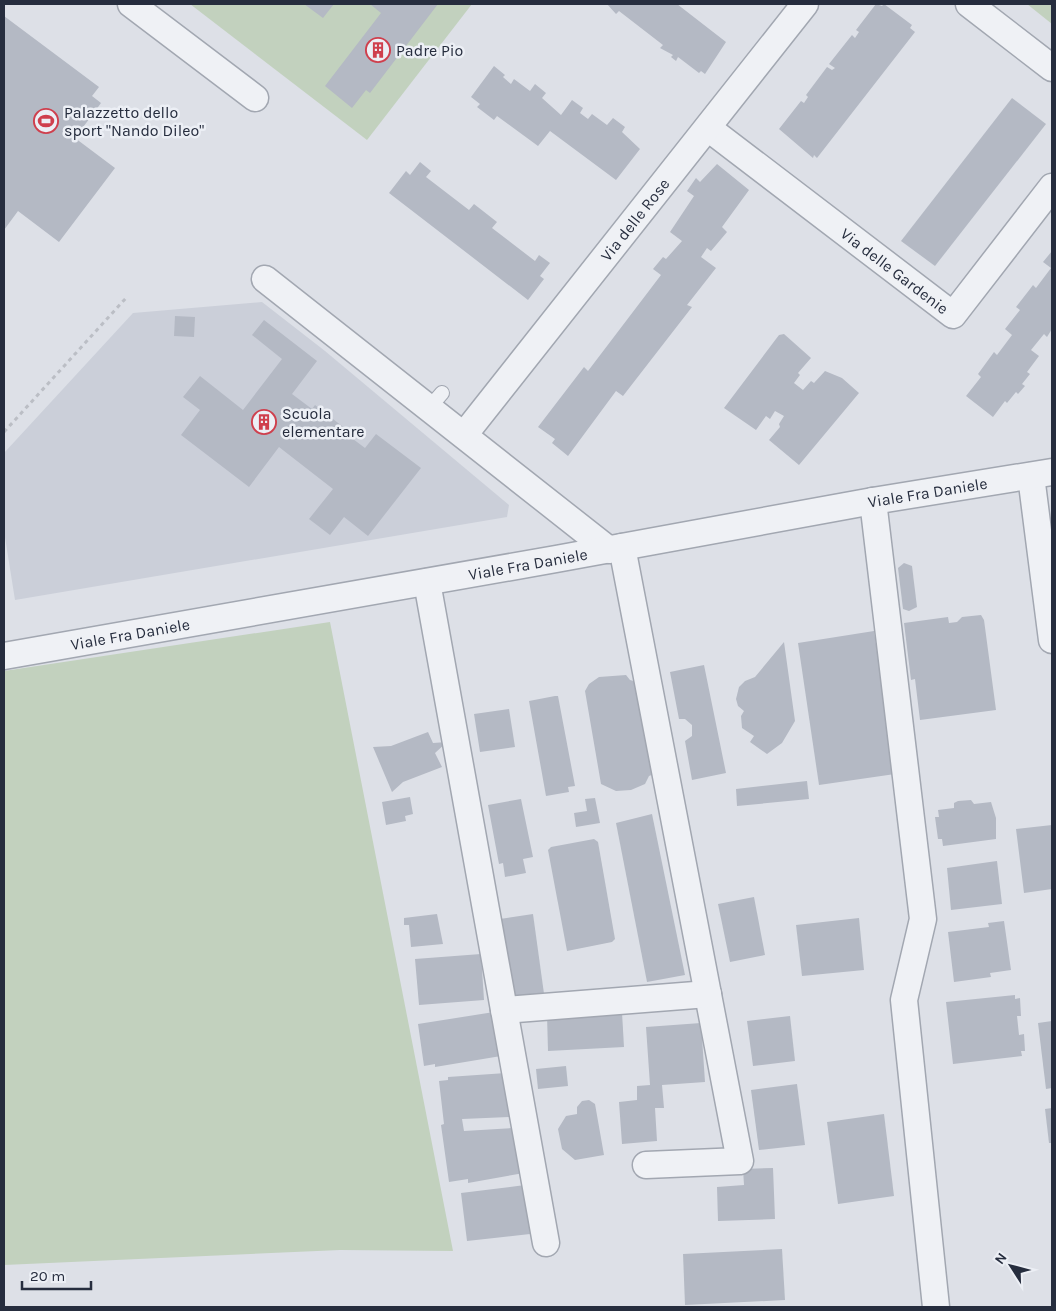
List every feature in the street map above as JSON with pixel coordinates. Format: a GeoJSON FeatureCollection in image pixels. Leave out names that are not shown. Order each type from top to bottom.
{"type":"FeatureCollection","features":[{"type":"Feature","properties":{"kind":"street"},"geometry":{"type":"LineString","coordinates":[[131,4],[148,26],[255,98]]}},
{"type":"Feature","properties":{"kind":"street","name":"Via delle Rose"},"geometry":{"type":"LineString","coordinates":[[464,435],[805,4]]}},
{"type":"Feature","properties":{"kind":"street"},"geometry":{"type":"LineString","coordinates":[[969,4],[1052,68]]}},
{"type":"Feature","properties":{"kind":"street","name":"Via delle Gardenie"},"geometry":{"type":"LineString","coordinates":[[708,128],[953,315],[1052,187]]}},
{"type":"Feature","properties":{"kind":"street"},"geometry":{"type":"LineString","coordinates":[[265,279],[436,400],[464,435],[606,550],[708,994],[740,1161],[646,1165]]}},
{"type":"Feature","properties":{"kind":"street"},"geometry":{"type":"LineString","coordinates":[[1042,474],[1052,640]]}},
{"type":"Feature","properties":{"kind":"street","name":"Viale Fra Daniele"},"geometry":{"type":"LineString","coordinates":[[4,656],[873,501],[1042,474]]}},
{"type":"Feature","properties":{"kind":"street"},"geometry":{"type":"LineString","coordinates":[[873,501],[923,918],[904,1000],[936,1307]]}},
{"type":"Feature","properties":{"kind":"street"},"geometry":{"type":"LineString","coordinates":[[556,559],[576,524]]}},
{"type":"Feature","properties":{"kind":"street"},"geometry":{"type":"LineString","coordinates":[[427,582],[546,1243]]}},
{"type":"Feature","properties":{"kind":"street"},"geometry":{"type":"LineString","coordinates":[[504,1010],[708,994]]}},
{"type":"Feature","properties":{"kind":"path"},"geometry":{"type":"LineString","coordinates":[[4,432],[126,298]]}},
{"type":"Feature","properties":{"kind":"shaded area"},"geometry":{"type":"Polygon","coordinates":[[[262,302],[325,351],[509,505],[507,517],[15,600],[4,531],[4,453],[133,313],[262,302]]]}},
{"type":"Feature","properties":{"kind":"green space"},"geometry":{"type":"Polygon","coordinates":[[[190,4],[472,4],[367,140],[190,4]]]}},
{"type":"Feature","properties":{"kind":"green space"},"geometry":{"type":"Polygon","coordinates":[[[1027,4],[1052,4],[1052,24],[1027,4]]]}},
{"type":"Feature","properties":{"kind":"green space"},"geometry":{"type":"Polygon","coordinates":[[[330,622],[453,1251],[340,1250],[4,1265],[4,671],[330,622]]]}},
{"type":"Feature","properties":{"kind":"building"},"geometry":{"type":"Polygon","coordinates":[[[304,4],[334,4],[323,18],[304,4]]]}},
{"type":"Feature","properties":{"kind":"building","name":"Padre Pio"},"geometry":{"type":"Polygon","coordinates":[[[370,4],[438,4],[370,93],[366,90],[352,108],[325,86],[381,13],[370,4]]]}},
{"type":"Feature","properties":{"kind":"building"},"geometry":{"type":"Polygon","coordinates":[[[607,4],[677,4],[726,42],[705,74],[701,71],[699,73],[678,57],[676,61],[671,57],[673,55],[660,48],[663,45],[619,11],[616,14],[607,4]]]}},
{"type":"Feature","properties":{"kind":"building"},"geometry":{"type":"Polygon","coordinates":[[[876,4],[882,6],[884,4],[912,25],[910,28],[915,32],[817,158],[814,155],[813,158],[779,129],[801,101],[804,103],[808,97],[806,95],[827,67],[832,70],[835,68],[829,64],[852,35],[855,38],[859,32],[856,30],[876,4]]]}},
{"type":"Feature","properties":{"kind":"building","name":"Palazzetto dello sport \"Nando Dileo\""},"geometry":{"type":"Polygon","coordinates":[[[4,16],[99,87],[92,96],[101,103],[75,138],[115,168],[59,242],[18,211],[4,230],[4,16]]]}},
{"type":"Feature","properties":{"kind":"building"},"geometry":{"type":"Polygon","coordinates":[[[494,66],[505,75],[503,77],[511,84],[514,79],[530,91],[535,84],[546,93],[542,98],[561,115],[572,100],[583,108],[580,113],[588,119],[592,114],[607,125],[613,118],[625,127],[622,132],[640,149],[616,180],[550,131],[538,146],[497,116],[494,120],[477,107],[480,104],[471,97],[494,66]]]}},
{"type":"Feature","properties":{"kind":"building"},"geometry":{"type":"Polygon","coordinates":[[[1012,98],[1046,124],[935,266],[901,241],[1012,98]]]}},
{"type":"Feature","properties":{"kind":"building"},"geometry":{"type":"Polygon","coordinates":[[[420,162],[431,171],[426,177],[469,210],[474,204],[497,222],[492,228],[535,261],[539,255],[550,263],[540,276],[544,279],[528,300],[389,193],[406,171],[410,175],[420,162]]]}},
{"type":"Feature","properties":{"kind":"building"},"geometry":{"type":"Polygon","coordinates":[[[717,164],[749,190],[722,227],[727,232],[711,251],[707,248],[701,257],[716,268],[687,305],[692,307],[623,396],[616,391],[568,456],[552,443],[555,439],[538,427],[584,367],[588,371],[661,275],[653,269],[663,257],[666,259],[682,241],[670,232],[694,196],[687,191],[696,178],[700,182],[717,164]]]}},
{"type":"Feature","properties":{"kind":"building"},"geometry":{"type":"Polygon","coordinates":[[[1052,251],[1052,329],[1047,337],[1044,334],[1031,350],[1039,356],[1027,372],[1030,374],[1022,384],[1025,386],[1018,394],[1016,392],[1007,403],[1005,401],[993,417],[966,396],[981,377],[978,374],[994,352],[997,355],[1012,335],[1005,329],[1020,310],[1016,307],[1033,285],[1036,288],[1051,268],[1043,262],[1052,251]]]}},
{"type":"Feature","properties":{"kind":"building"},"geometry":{"type":"Polygon","coordinates":[[[175,316],[195,317],[194,337],[174,336],[175,316]]]}},
{"type":"Feature","properties":{"kind":"building","name":"Scuola elementare"},"geometry":{"type":"Polygon","coordinates":[[[264,320],[317,361],[292,394],[312,409],[315,405],[351,433],[349,436],[365,448],[376,434],[421,468],[368,536],[344,517],[330,535],[309,519],[333,489],[279,447],[249,487],[181,435],[200,410],[183,397],[200,376],[243,410],[282,359],[252,335],[264,320]]]}},
{"type":"Feature","properties":{"kind":"building"},"geometry":{"type":"Polygon","coordinates":[[[784,334],[811,358],[798,373],[800,375],[794,383],[803,390],[811,381],[814,383],[825,371],[842,378],[859,393],[799,465],[769,440],[780,427],[779,424],[784,416],[775,411],[770,419],[766,416],[756,430],[724,408],[779,335],[784,334]]]}},
{"type":"Feature","properties":{"kind":"building"},"geometry":{"type":"Polygon","coordinates":[[[904,563],[912,566],[917,607],[909,611],[903,609],[898,568],[904,563]]]}},
{"type":"Feature","properties":{"kind":"building"},"geometry":{"type":"Polygon","coordinates":[[[981,615],[984,620],[996,710],[920,720],[915,679],[911,680],[904,623],[948,617],[949,623],[957,622],[962,617],[981,615]]]}},
{"type":"Feature","properties":{"kind":"building"},"geometry":{"type":"Polygon","coordinates":[[[874,631],[895,774],[819,785],[798,643],[874,631]]]}},
{"type":"Feature","properties":{"kind":"building"},"geometry":{"type":"Polygon","coordinates":[[[784,642],[795,721],[782,743],[767,754],[750,742],[754,736],[742,728],[741,716],[744,711],[738,706],[736,699],[739,687],[745,681],[755,677],[784,642]]]}},
{"type":"Feature","properties":{"kind":"building"},"geometry":{"type":"Polygon","coordinates":[[[704,665],[726,773],[692,780],[685,741],[692,736],[692,725],[685,719],[679,719],[670,672],[704,665]]]}},
{"type":"Feature","properties":{"kind":"building"},"geometry":{"type":"Polygon","coordinates":[[[626,675],[630,680],[637,682],[654,774],[649,776],[645,784],[631,790],[616,791],[601,784],[585,691],[589,684],[599,677],[626,675]]]}},
{"type":"Feature","properties":{"kind":"building"},"geometry":{"type":"Polygon","coordinates":[[[558,696],[575,786],[568,787],[569,792],[546,796],[529,701],[558,696]]]}},
{"type":"Feature","properties":{"kind":"building"},"geometry":{"type":"Polygon","coordinates":[[[509,709],[515,747],[480,752],[474,714],[509,709]]]}},
{"type":"Feature","properties":{"kind":"building"},"geometry":{"type":"Polygon","coordinates":[[[428,732],[433,743],[447,742],[435,753],[442,767],[403,782],[392,792],[373,747],[391,746],[428,732]]]}},
{"type":"Feature","properties":{"kind":"building"},"geometry":{"type":"Polygon","coordinates":[[[807,781],[809,799],[737,806],[736,789],[807,781]]]}},
{"type":"Feature","properties":{"kind":"building"},"geometry":{"type":"Polygon","coordinates":[[[410,797],[413,814],[405,816],[406,821],[386,825],[382,802],[410,797]]]}},
{"type":"Feature","properties":{"kind":"building"},"geometry":{"type":"Polygon","coordinates":[[[595,798],[600,823],[576,827],[574,813],[587,811],[585,799],[595,798]]]}},
{"type":"Feature","properties":{"kind":"building"},"geometry":{"type":"Polygon","coordinates":[[[521,799],[533,857],[523,859],[526,873],[505,877],[503,863],[499,864],[488,805],[521,799]]]}},
{"type":"Feature","properties":{"kind":"building"},"geometry":{"type":"Polygon","coordinates":[[[971,800],[974,804],[991,802],[996,818],[996,839],[943,846],[942,839],[938,839],[935,817],[939,817],[938,810],[954,808],[954,803],[958,801],[971,800]]]}},
{"type":"Feature","properties":{"kind":"building"},"geometry":{"type":"Polygon","coordinates":[[[652,814],[685,975],[647,982],[616,823],[652,814]]]}},
{"type":"Feature","properties":{"kind":"building"},"geometry":{"type":"Polygon","coordinates":[[[1052,825],[1052,889],[1024,893],[1016,829],[1052,825]]]}},
{"type":"Feature","properties":{"kind":"building"},"geometry":{"type":"Polygon","coordinates":[[[594,839],[598,842],[615,939],[612,942],[567,951],[548,850],[551,847],[594,839]]]}},
{"type":"Feature","properties":{"kind":"building"},"geometry":{"type":"Polygon","coordinates":[[[997,861],[1002,904],[951,910],[947,868],[997,861]]]}},
{"type":"Feature","properties":{"kind":"building"},"geometry":{"type":"Polygon","coordinates":[[[754,897],[765,955],[730,962],[718,904],[754,897]]]}},
{"type":"Feature","properties":{"kind":"building"},"geometry":{"type":"Polygon","coordinates":[[[437,914],[443,944],[411,947],[409,925],[404,925],[404,918],[437,914]]]}},
{"type":"Feature","properties":{"kind":"building"},"geometry":{"type":"Polygon","coordinates":[[[533,914],[545,1001],[506,1007],[493,920],[533,914]]]}},
{"type":"Feature","properties":{"kind":"building"},"geometry":{"type":"Polygon","coordinates":[[[859,918],[864,970],[802,976],[796,925],[859,918]]]}},
{"type":"Feature","properties":{"kind":"building"},"geometry":{"type":"Polygon","coordinates":[[[1004,921],[1011,970],[990,973],[991,977],[954,982],[948,932],[989,927],[988,923],[1004,921]]]}},
{"type":"Feature","properties":{"kind":"building"},"geometry":{"type":"Polygon","coordinates":[[[481,954],[484,1000],[419,1005],[415,959],[481,954]]]}},
{"type":"Feature","properties":{"kind":"building"},"geometry":{"type":"Polygon","coordinates":[[[1015,995],[1015,999],[1020,998],[1021,1016],[1017,1016],[1019,1035],[1024,1034],[1025,1051],[1021,1051],[1022,1056],[953,1064],[946,1002],[1015,995]]]}},
{"type":"Feature","properties":{"kind":"building"},"geometry":{"type":"Polygon","coordinates":[[[494,1012],[501,1056],[435,1067],[435,1064],[424,1066],[418,1024],[494,1012]]]}},
{"type":"Feature","properties":{"kind":"building"},"geometry":{"type":"Polygon","coordinates":[[[622,1012],[624,1047],[548,1051],[547,1015],[622,1012]]]}},
{"type":"Feature","properties":{"kind":"building"},"geometry":{"type":"Polygon","coordinates":[[[790,1016],[795,1061],[753,1066],[747,1021],[790,1016]]]}},
{"type":"Feature","properties":{"kind":"building"},"geometry":{"type":"Polygon","coordinates":[[[1052,1021],[1052,1088],[1046,1089],[1038,1023],[1052,1021]]]}},
{"type":"Feature","properties":{"kind":"building"},"geometry":{"type":"Polygon","coordinates":[[[701,1023],[705,1082],[662,1085],[664,1108],[655,1108],[657,1141],[622,1144],[619,1102],[637,1100],[637,1086],[650,1085],[646,1027],[701,1023]]]}},
{"type":"Feature","properties":{"kind":"building"},"geometry":{"type":"Polygon","coordinates":[[[566,1066],[568,1086],[538,1089],[536,1069],[566,1066]]]}},
{"type":"Feature","properties":{"kind":"building"},"geometry":{"type":"Polygon","coordinates":[[[506,1073],[509,1117],[462,1119],[464,1131],[514,1128],[524,1173],[468,1183],[468,1179],[449,1182],[441,1125],[444,1124],[439,1081],[448,1080],[448,1077],[506,1073]]]}},
{"type":"Feature","properties":{"kind":"building"},"geometry":{"type":"Polygon","coordinates":[[[797,1084],[805,1145],[759,1150],[751,1090],[797,1084]]]}},
{"type":"Feature","properties":{"kind":"building"},"geometry":{"type":"Polygon","coordinates":[[[589,1100],[595,1104],[604,1155],[575,1160],[562,1149],[558,1129],[566,1116],[577,1114],[577,1107],[582,1101],[589,1100]]]}},
{"type":"Feature","properties":{"kind":"building"},"geometry":{"type":"Polygon","coordinates":[[[1052,1108],[1052,1143],[1049,1143],[1045,1109],[1052,1108]]]}},
{"type":"Feature","properties":{"kind":"building"},"geometry":{"type":"Polygon","coordinates":[[[884,1114],[894,1196],[838,1204],[827,1122],[884,1114]]]}},
{"type":"Feature","properties":{"kind":"building"},"geometry":{"type":"Polygon","coordinates":[[[773,1168],[775,1219],[718,1221],[717,1187],[744,1185],[743,1169],[773,1168]]]}},
{"type":"Feature","properties":{"kind":"building"},"geometry":{"type":"Polygon","coordinates":[[[525,1185],[530,1234],[467,1241],[461,1193],[525,1185]]]}},
{"type":"Feature","properties":{"kind":"building"},"geometry":{"type":"Polygon","coordinates":[[[782,1249],[785,1300],[685,1305],[683,1254],[782,1249]]]}},
{"type":"Feature","properties":{"kind":"place","name":"Padre Pio"},"geometry":{"type":"Point","coordinates":[378,50]}},
{"type":"Feature","properties":{"kind":"place","name":"Palazzetto dello sport \"Nando Dileo\""},"geometry":{"type":"Point","coordinates":[46,121]}},
{"type":"Feature","properties":{"kind":"place","name":"Scuola elementare"},"geometry":{"type":"Point","coordinates":[264,422]}}]}
